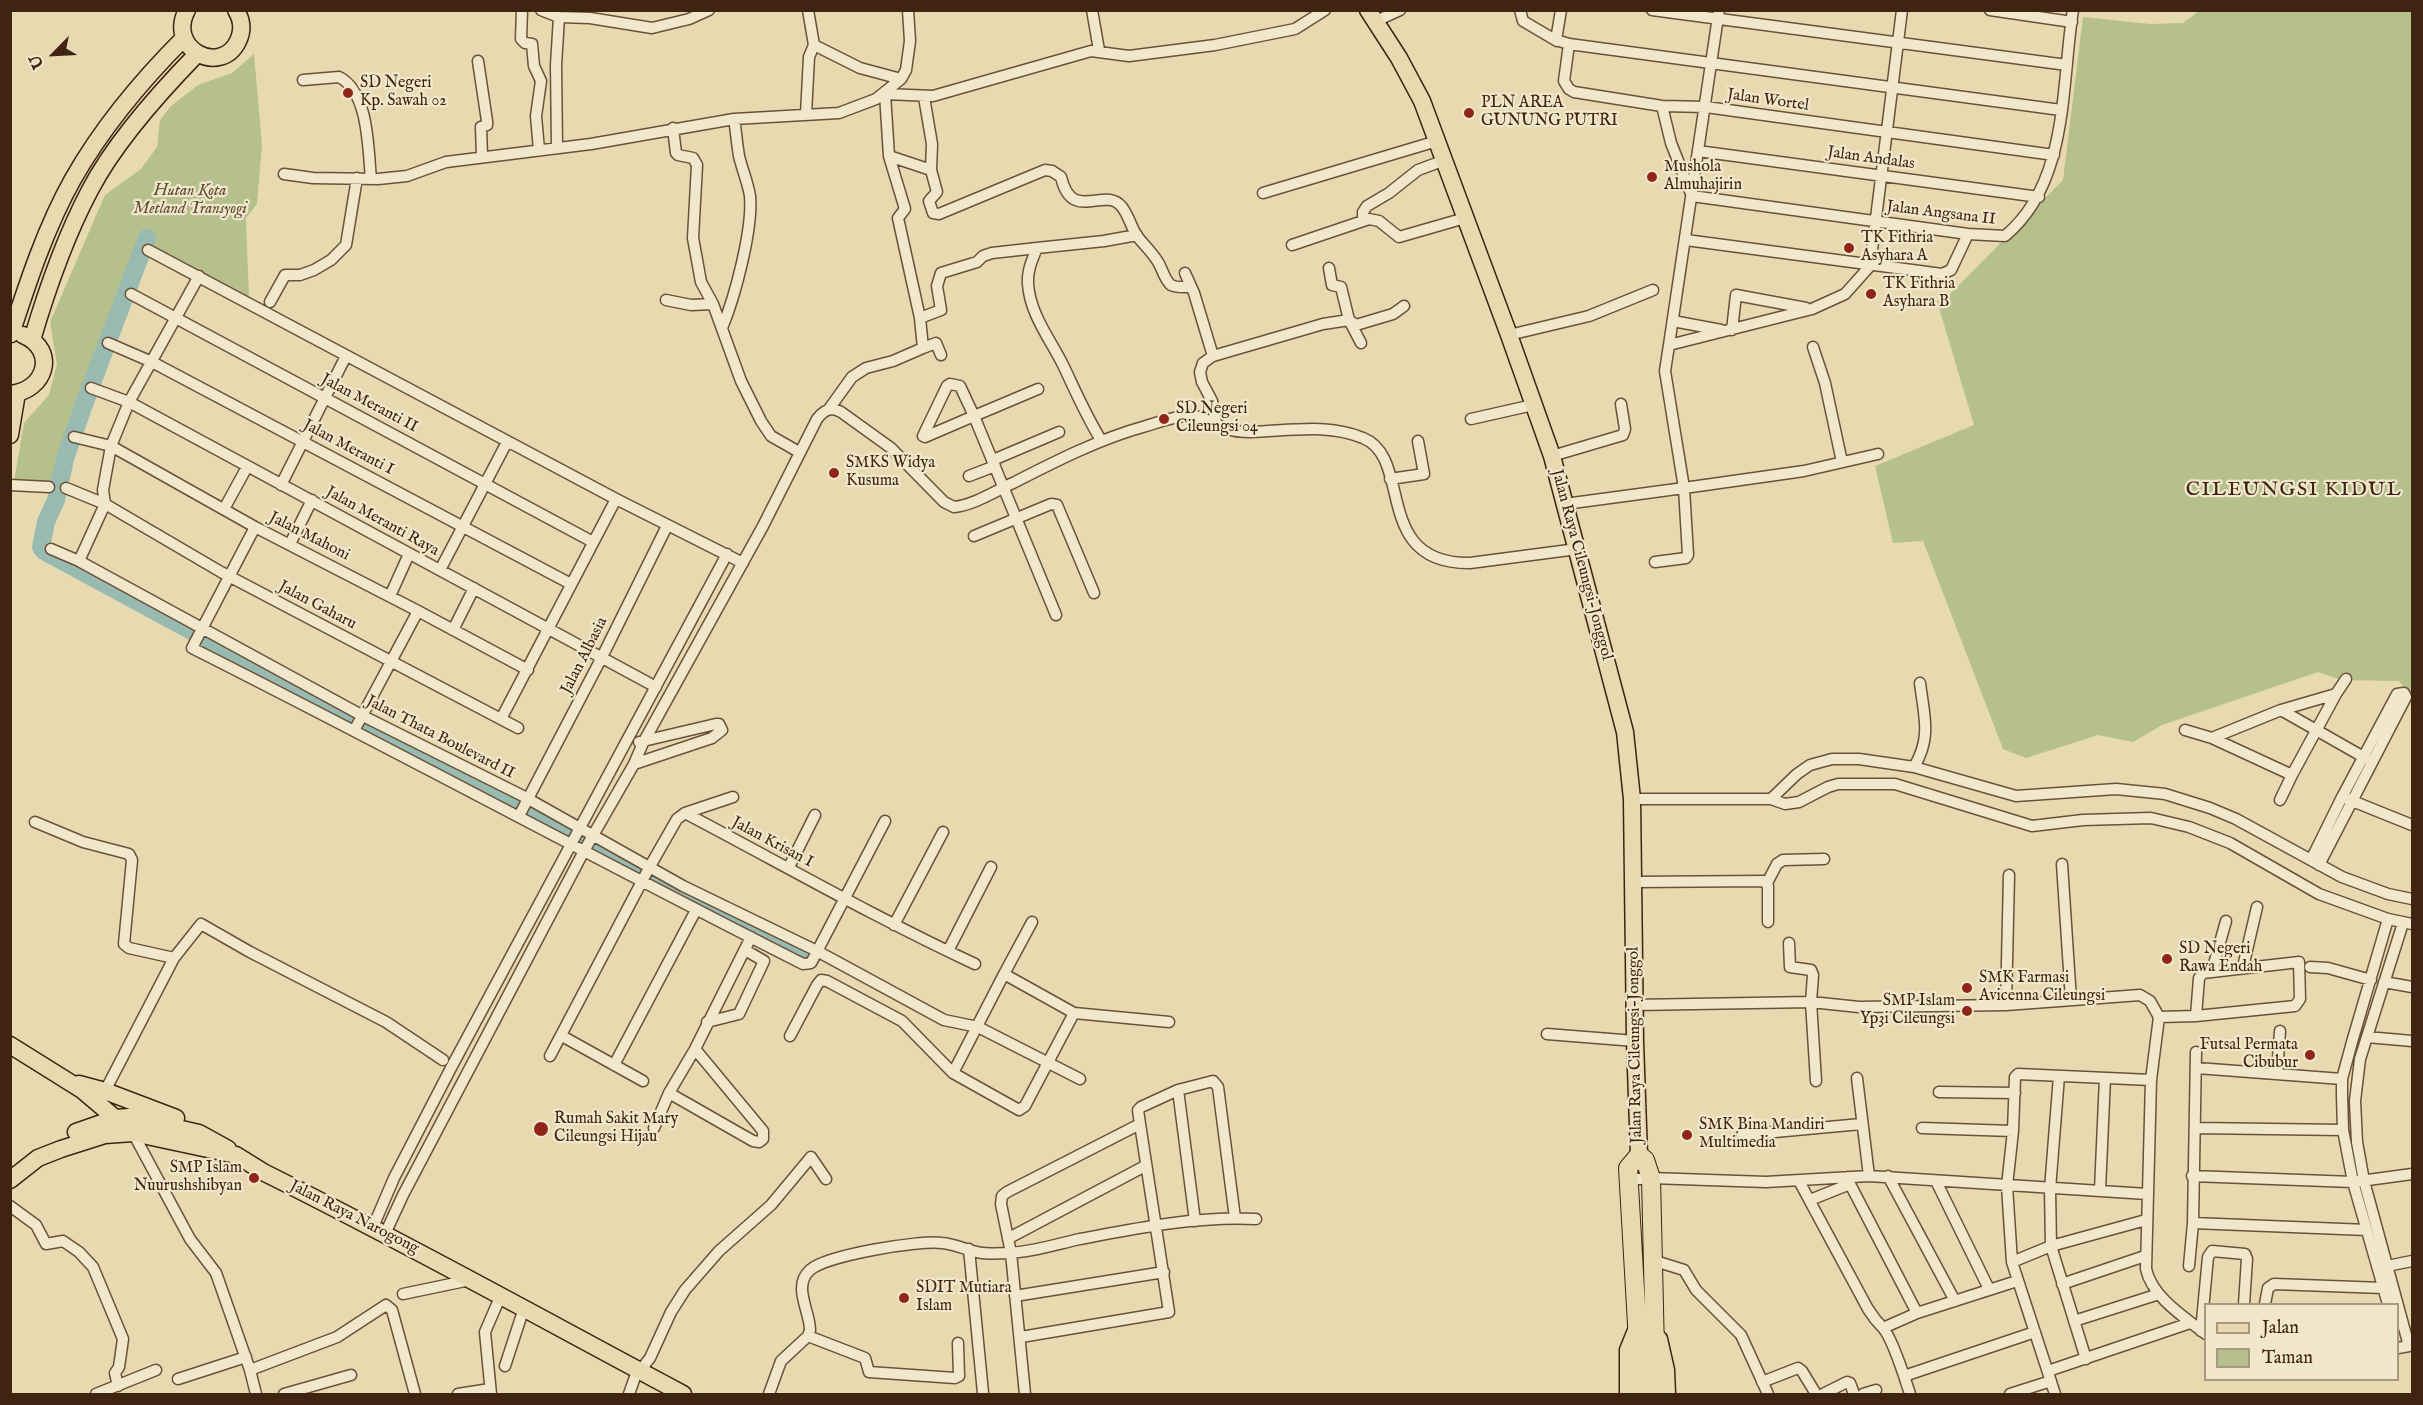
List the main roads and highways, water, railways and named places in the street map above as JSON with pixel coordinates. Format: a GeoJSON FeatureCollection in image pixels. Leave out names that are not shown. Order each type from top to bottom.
{"type":"FeatureCollection","features":[{"type":"Feature","properties":{"kind":"highway","name":"Jalan Raya Cileungsi-Jonggol"},"geometry":{"type":"LineString","coordinates":[[1641,1395],[1640,1371],[1646,1324],[1652,1260],[1651,1178],[1648,1166],[1639,1155],[1628,1168],[1628,1180],[1646,1324],[1655,1358],[1656,1395]]}},
{"type":"Feature","properties":{"kind":"main road"},"geometry":{"type":"LineString","coordinates":[[187,10],[183,20],[183,38],[197,54],[214,58],[230,52],[241,36],[239,12]]}},
{"type":"Feature","properties":{"kind":"main road","name":"Jalan Raya Cileungsi-Jonggol"},"geometry":{"type":"LineString","coordinates":[[1372,16],[1422,101],[1552,456],[1625,732],[1632,799],[1639,1155]]}},
{"type":"Feature","properties":{"kind":"main road"},"geometry":{"type":"LineString","coordinates":[[10,435],[14,394],[32,388],[43,373],[43,355],[32,340],[26,336],[11,334],[46,236],[72,180],[106,128],[183,38]]}},
{"type":"Feature","properties":{"kind":"main road"},"geometry":{"type":"LineString","coordinates":[[32,340],[65,244],[90,190],[123,140],[197,54]]}},
{"type":"Feature","properties":{"kind":"main road"},"geometry":{"type":"LineString","coordinates":[[12,1048],[63,1079],[98,1094],[186,1122],[199,1133],[236,1155]]}},
{"type":"Feature","properties":{"kind":"main road"},"geometry":{"type":"LineString","coordinates":[[98,1094],[116,1118],[133,1133]]}},
{"type":"Feature","properties":{"kind":"main road"},"geometry":{"type":"LineString","coordinates":[[38,1158],[72,1134],[92,1110],[98,1094]]}},
{"type":"Feature","properties":{"kind":"main road"},"geometry":{"type":"LineString","coordinates":[[72,1134],[116,1118],[129,1117],[199,1133]]}},
{"type":"Feature","properties":{"kind":"main road","name":"Jalan Raya Narogong"},"geometry":{"type":"LineString","coordinates":[[10,1180],[38,1158],[105,1135],[133,1133],[236,1155],[265,1173],[379,1230],[681,1394]]}},
{"type":"Feature","properties":{"kind":"main road","name":"Jalan Raya Cileungsi-Jonggol"},"geometry":{"type":"LineString","coordinates":[[1628,1395],[1628,1350],[1646,1324],[1663,1353],[1667,1395]]}},
{"type":"Feature","properties":{"kind":"waterway"},"geometry":{"type":"LineString","coordinates":[[147,238],[65,459],[56,500],[46,522],[41,547],[44,551],[367,726],[811,959]]}},
{"type":"Feature","properties":{"kind":"place","name":"SD Negeri Kp. Sawah 02"},"geometry":{"type":"Point","coordinates":[348,93]}},
{"type":"Feature","properties":{"kind":"place","name":"PLN AREA GUNUNG PUTRI"},"geometry":{"type":"Point","coordinates":[1469,113]}},
{"type":"Feature","properties":{"kind":"place","name":"Mushola Almuhajirin"},"geometry":{"type":"Point","coordinates":[1652,177]}},
{"type":"Feature","properties":{"kind":"place","name":"TK Fithria Asyhara A"},"geometry":{"type":"Point","coordinates":[1849,248]}},
{"type":"Feature","properties":{"kind":"place","name":"TK Fithria Asyhara B"},"geometry":{"type":"Point","coordinates":[1871,294]}},
{"type":"Feature","properties":{"kind":"place","name":"SD Negeri Cileungsi 04"},"geometry":{"type":"Point","coordinates":[1164,419]}},
{"type":"Feature","properties":{"kind":"place","name":"SMKS Widya Kusuma"},"geometry":{"type":"Point","coordinates":[834,473]}},
{"type":"Feature","properties":{"kind":"place","name":"SD Negeri Rawa Endah"},"geometry":{"type":"Point","coordinates":[2167,959]}},
{"type":"Feature","properties":{"kind":"place","name":"SMK Farmasi Avicenna Cileungsi"},"geometry":{"type":"Point","coordinates":[1967,988]}},
{"type":"Feature","properties":{"kind":"place","name":"SMP Islam Yp3i Cileungsi"},"geometry":{"type":"Point","coordinates":[1967,1011]}},
{"type":"Feature","properties":{"kind":"place","name":"Futsal Permata Cibubur"},"geometry":{"type":"Point","coordinates":[2310,1055]}},
{"type":"Feature","properties":{"kind":"place","name":"Rumah Sakit Mary Cileungsi Hijau"},"geometry":{"type":"Point","coordinates":[541,1129]}},
{"type":"Feature","properties":{"kind":"place","name":"SMK Bina Mandiri Multimedia"},"geometry":{"type":"Point","coordinates":[1687,1135]}},
{"type":"Feature","properties":{"kind":"place","name":"SMP Islam Nuurushshibyan"},"geometry":{"type":"Point","coordinates":[254,1178]}},
{"type":"Feature","properties":{"kind":"place","name":"SDIT Mutiara Islam"},"geometry":{"type":"Point","coordinates":[904,1298]}},
{"type":"Feature","properties":{"kind":"district","name":"CILEUNGSI KIDUL"},"geometry":{"type":"Point","coordinates":[2294,491]}},
{"type":"Feature","properties":{"kind":"park label","name":"Hutan Kota Metland Transyogi"},"geometry":{"type":"Point","coordinates":[190,201]}}]}
